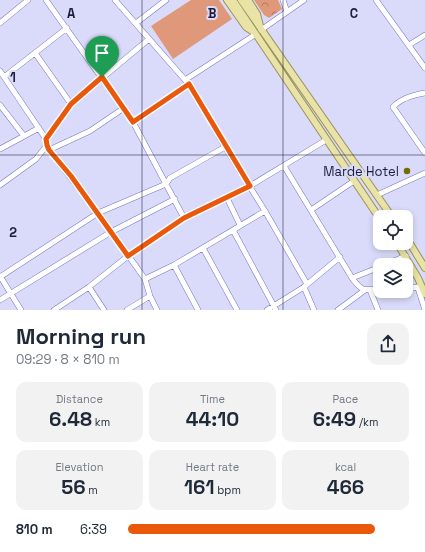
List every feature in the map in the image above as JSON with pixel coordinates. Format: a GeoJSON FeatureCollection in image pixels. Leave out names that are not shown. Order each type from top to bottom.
{"type":"FeatureCollection","features":[{"type":"Feature","properties":{"kind":"main road"},"geometry":{"type":"LineString","coordinates":[[227,0],[246,27],[259,32]]}},
{"type":"Feature","properties":{"kind":"main road"},"geometry":{"type":"LineString","coordinates":[[233,0],[259,32],[387,210]]}},
{"type":"Feature","properties":{"kind":"main road"},"geometry":{"type":"LineString","coordinates":[[240,0],[326,140],[374,210]]}},
{"type":"Feature","properties":{"kind":"main road"},"geometry":{"type":"LineString","coordinates":[[248,0],[257,14],[259,32]]}},
{"type":"Feature","properties":{"kind":"main road"},"geometry":{"type":"LineString","coordinates":[[413,248],[425,268]]}},
{"type":"Feature","properties":{"kind":"main road"},"geometry":{"type":"LineString","coordinates":[[402,250],[425,294]]}},
{"type":"Feature","properties":{"kind":"street"},"geometry":{"type":"LineString","coordinates":[[0,23],[28,0]]}},
{"type":"Feature","properties":{"kind":"street"},"geometry":{"type":"LineString","coordinates":[[46,0],[133,122],[184,218]]}},
{"type":"Feature","properties":{"kind":"street"},"geometry":{"type":"LineString","coordinates":[[115,0],[193,89],[225,147],[265,211],[306,286],[314,310]]}},
{"type":"Feature","properties":{"kind":"street"},"geometry":{"type":"LineString","coordinates":[[136,23],[166,0]]}},
{"type":"Feature","properties":{"kind":"street"},"geometry":{"type":"LineString","coordinates":[[283,0],[287,12]]}},
{"type":"Feature","properties":{"kind":"street"},"geometry":{"type":"LineString","coordinates":[[133,122],[304,0]]}},
{"type":"Feature","properties":{"kind":"street"},"geometry":{"type":"LineString","coordinates":[[376,0],[425,68]]}},
{"type":"Feature","properties":{"kind":"street"},"geometry":{"type":"LineString","coordinates":[[4,77],[67,28]]}},
{"type":"Feature","properties":{"kind":"street"},"geometry":{"type":"LineString","coordinates":[[409,45],[425,34]]}},
{"type":"Feature","properties":{"kind":"street"},"geometry":{"type":"LineString","coordinates":[[46,139],[71,104],[149,39]]}},
{"type":"Feature","properties":{"kind":"street"},"geometry":{"type":"LineString","coordinates":[[35,53],[71,104]]}},
{"type":"Feature","properties":{"kind":"street"},"geometry":{"type":"LineString","coordinates":[[0,71],[46,139],[48,148],[98,213],[145,279],[156,310]]}},
{"type":"Feature","properties":{"kind":"street"},"geometry":{"type":"LineString","coordinates":[[425,93],[410,96],[393,107],[425,153]]}},
{"type":"Feature","properties":{"kind":"street"},"geometry":{"type":"LineString","coordinates":[[0,105],[24,136]]}},
{"type":"Feature","properties":{"kind":"street"},"geometry":{"type":"LineString","coordinates":[[0,185],[36,159],[48,148],[90,131],[124,108]]}},
{"type":"Feature","properties":{"kind":"street"},"geometry":{"type":"LineString","coordinates":[[0,149],[39,128]]}},
{"type":"Feature","properties":{"kind":"street"},"geometry":{"type":"LineString","coordinates":[[54,310],[89,287],[128,256],[184,218],[250,186],[326,140]]}},
{"type":"Feature","properties":{"kind":"street"},"geometry":{"type":"LineString","coordinates":[[21,310],[0,277],[98,213],[166,184],[170,178],[225,147]]}},
{"type":"Feature","properties":{"kind":"street"},"geometry":{"type":"LineString","coordinates":[[284,166],[352,278],[360,288],[373,290]]}},
{"type":"Feature","properties":{"kind":"street"},"geometry":{"type":"LineString","coordinates":[[377,195],[425,173]]}},
{"type":"Feature","properties":{"kind":"street"},"geometry":{"type":"LineString","coordinates":[[311,210],[354,181]]}},
{"type":"Feature","properties":{"kind":"street"},"geometry":{"type":"LineString","coordinates":[[227,198],[240,225]]}},
{"type":"Feature","properties":{"kind":"street"},"geometry":{"type":"LineString","coordinates":[[0,300],[111,232],[175,199]]}},
{"type":"Feature","properties":{"kind":"street"},"geometry":{"type":"LineString","coordinates":[[145,279],[174,265],[265,211]]}},
{"type":"Feature","properties":{"kind":"street"},"geometry":{"type":"LineString","coordinates":[[233,230],[275,308]]}},
{"type":"Feature","properties":{"kind":"street"},"geometry":{"type":"LineString","coordinates":[[203,248],[237,310]]}},
{"type":"Feature","properties":{"kind":"street"},"geometry":{"type":"LineString","coordinates":[[401,258],[406,256]]}},
{"type":"Feature","properties":{"kind":"street"},"geometry":{"type":"LineString","coordinates":[[268,310],[275,308],[306,286],[340,257]]}},
{"type":"Feature","properties":{"kind":"street"},"geometry":{"type":"LineString","coordinates":[[174,265],[198,310]]}},
{"type":"Feature","properties":{"kind":"street"},"geometry":{"type":"LineString","coordinates":[[352,278],[373,270]]}},
{"type":"Feature","properties":{"kind":"street"},"geometry":{"type":"LineString","coordinates":[[413,287],[420,286],[424,310]]}},
{"type":"Feature","properties":{"kind":"street"},"geometry":{"type":"LineString","coordinates":[[89,287],[104,310]]}},
{"type":"Feature","properties":{"kind":"street"},"geometry":{"type":"LineString","coordinates":[[338,310],[344,308],[368,290]]}},
{"type":"Feature","properties":{"kind":"street"},"geometry":{"type":"LineString","coordinates":[[368,290],[378,310]]}},
{"type":"Feature","properties":{"kind":"street"},"geometry":{"type":"LineString","coordinates":[[130,309],[150,296]]}},
{"type":"Feature","properties":{"kind":"green space"},"geometry":{"type":"Polygon","coordinates":[[[191,0],[219,0],[232,19],[173,59],[151,26],[191,0]]]}},
{"type":"Feature","properties":{"kind":"green space"},"geometry":{"type":"Polygon","coordinates":[[[254,0],[278,0],[282,9],[269,18],[264,15],[254,0]]]}},
{"type":"Feature","properties":{"kind":"place","name":"Marde Hotel"},"geometry":{"type":"Point","coordinates":[407,171]}},
{"type":"Feature","properties":{"kind":"route"},"geometry":{"type":"LineString","coordinates":[[102,77],[133,122],[189,84],[225,147],[250,186],[184,218],[128,256],[71,176],[49,150],[46,139],[71,104],[102,77]]}}]}
